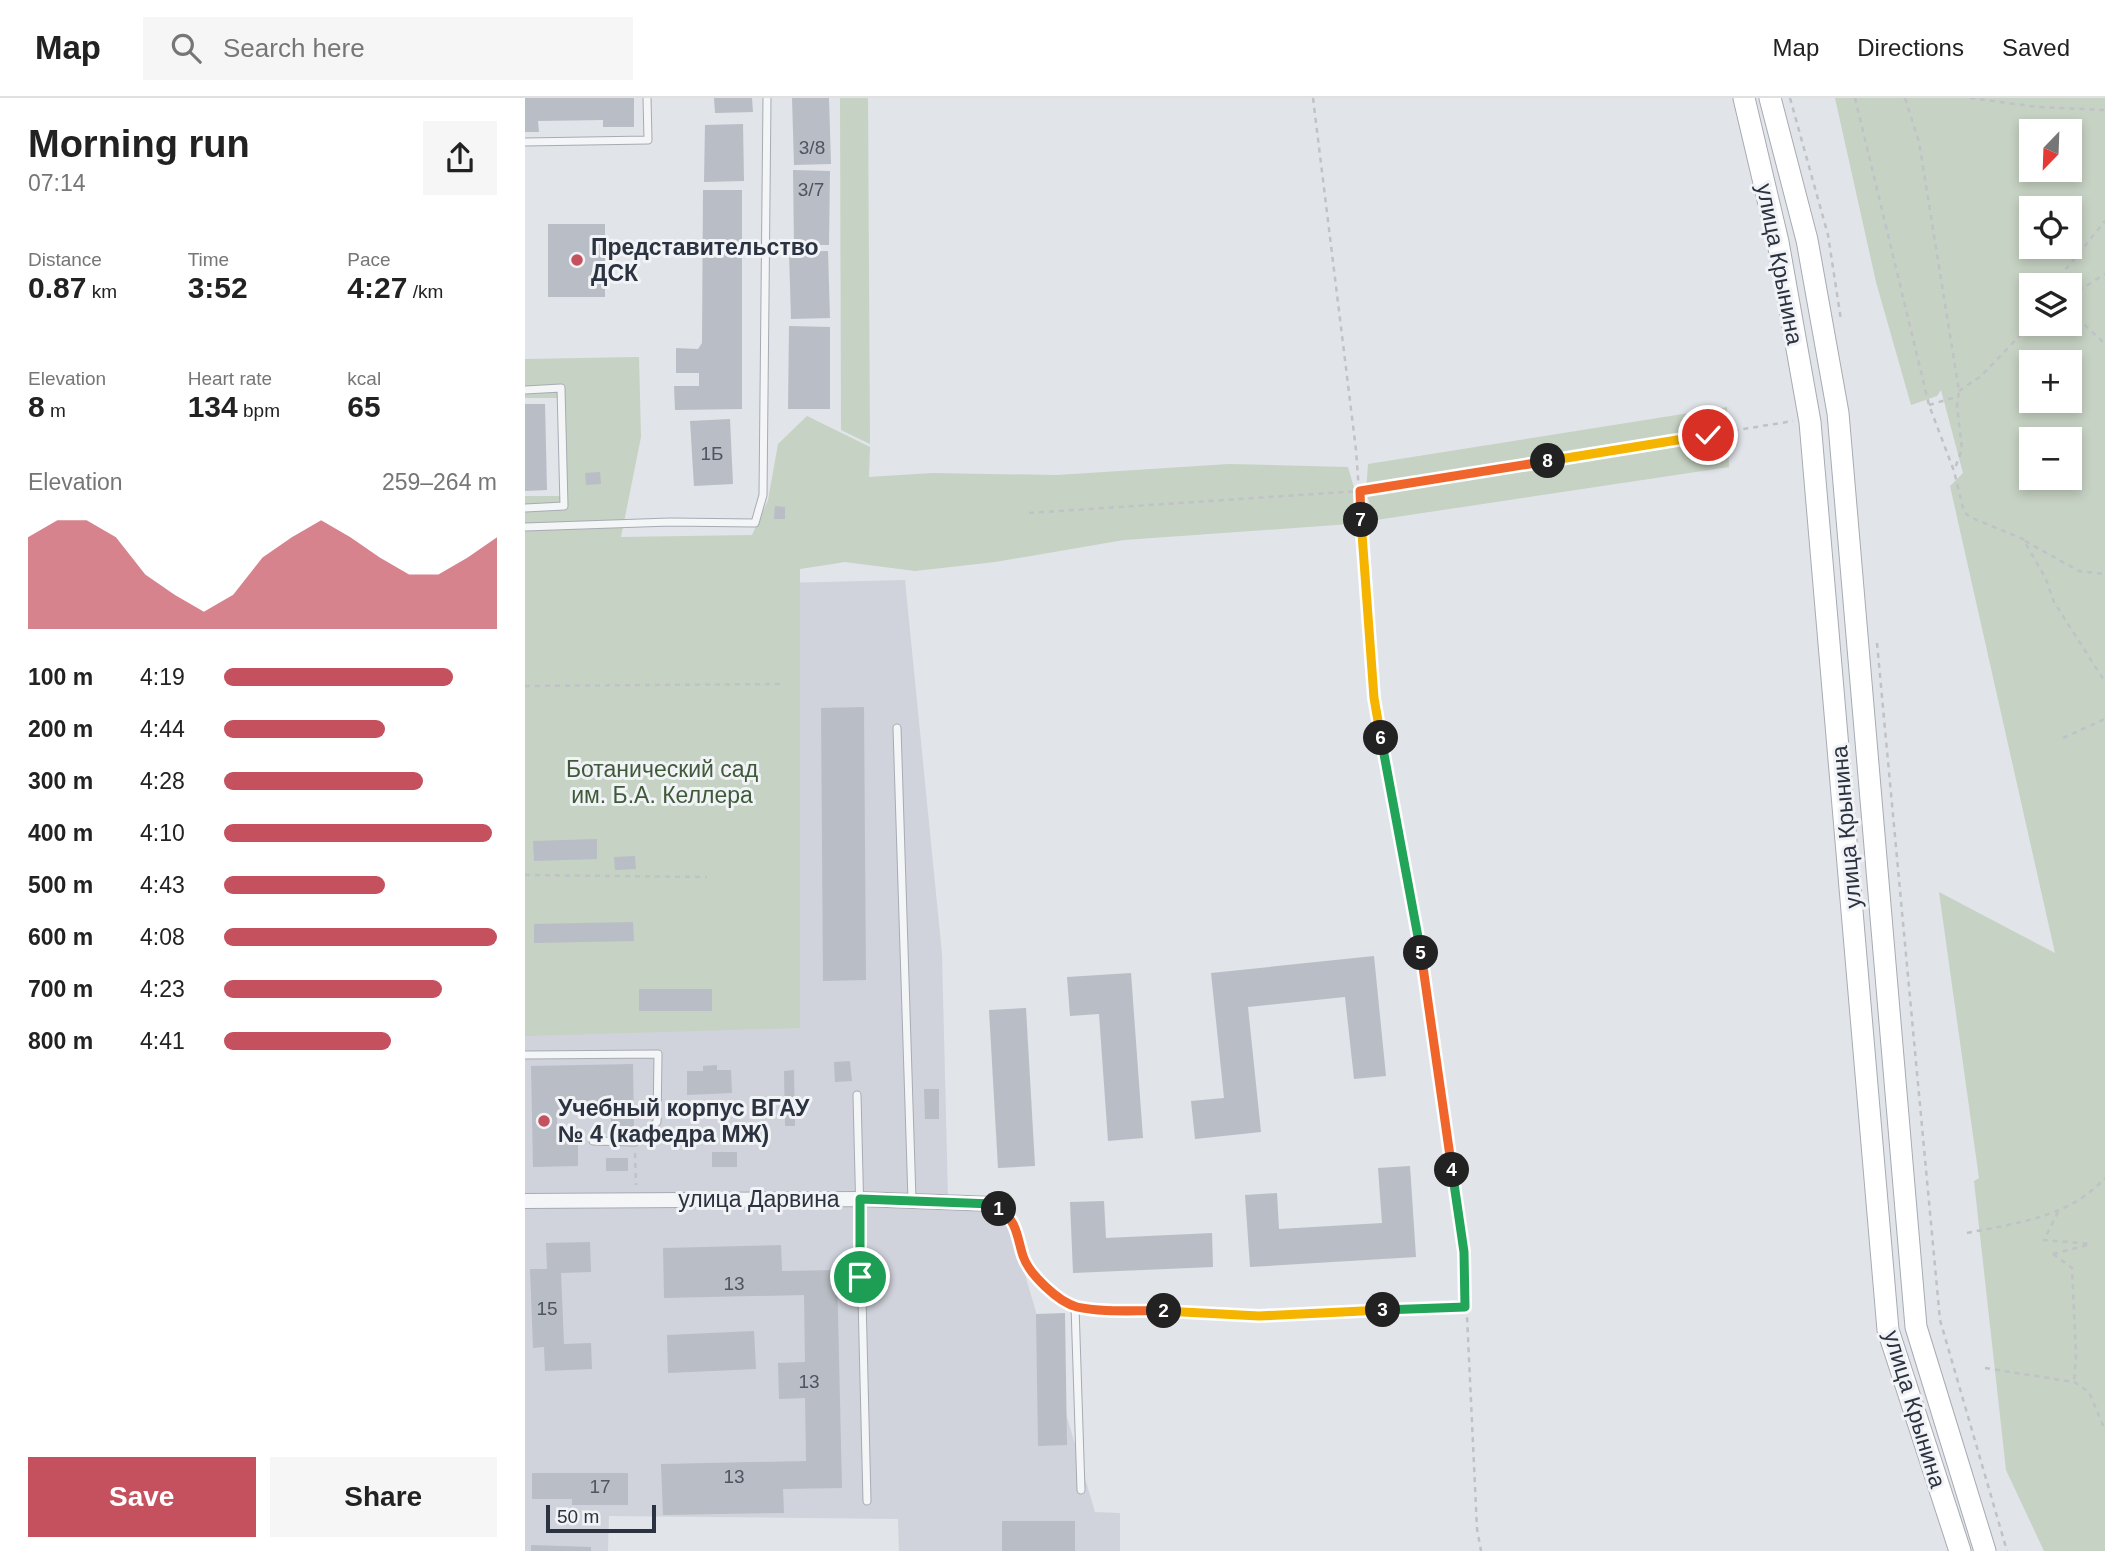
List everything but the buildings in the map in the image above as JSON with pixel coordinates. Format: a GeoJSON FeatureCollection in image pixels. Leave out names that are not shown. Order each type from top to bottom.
{"type":"FeatureCollection","features":[{"type":"Feature","properties":{"kind":"main road","name":"улица Крынина"},"geometry":{"type":"LineString","coordinates":[[1744,98],[1778,242],[1809,422],[1888,1330],[1960,1551]]}},
{"type":"Feature","properties":{"kind":"main road","name":"улица Крынина"},"geometry":{"type":"LineString","coordinates":[[1770,98],[1808,240],[1838,414],[1916,1327],[1985,1551]]}},
{"type":"Feature","properties":{"kind":"street","name":"улица Дарвина"},"geometry":{"type":"LineString","coordinates":[[525,1200],[860,1199],[993,1204]]}},
{"type":"Feature","properties":{"kind":"lane"},"geometry":{"type":"LineString","coordinates":[[525,142],[648,140],[647,98]]}},
{"type":"Feature","properties":{"kind":"lane"},"geometry":{"type":"LineString","coordinates":[[525,527],[670,522],[755,523],[764,495],[767,98]]}},
{"type":"Feature","properties":{"kind":"lane"},"geometry":{"type":"LineString","coordinates":[[525,390],[561,388],[564,506],[525,508]]}},
{"type":"Feature","properties":{"kind":"lane"},"geometry":{"type":"LineString","coordinates":[[897,728],[912,1201]]}},
{"type":"Feature","properties":{"kind":"lane"},"geometry":{"type":"LineString","coordinates":[[525,1055],[658,1054],[657,1122],[635,1142],[593,1142]]}},
{"type":"Feature","properties":{"kind":"lane"},"geometry":{"type":"LineString","coordinates":[[857,1095],[867,1501]]}},
{"type":"Feature","properties":{"kind":"lane"},"geometry":{"type":"LineString","coordinates":[[993,1204],[1007,1213],[1014,1223],[1023,1258],[1031,1272],[1047,1288],[1075,1307],[1081,1490]]}},
{"type":"Feature","properties":{"kind":"path"},"geometry":{"type":"LineString","coordinates":[[1313,98],[1360,491],[1374,698],[1421,950],[1464,1252],[1477,1529],[1481,1551]]}},
{"type":"Feature","properties":{"kind":"path"},"geometry":{"type":"LineString","coordinates":[[1790,98],[1828,236],[1843,332]]}},
{"type":"Feature","properties":{"kind":"path"},"geometry":{"type":"LineString","coordinates":[[1855,98],[1929,405],[1954,471],[1964,512],[2022,539],[2079,571],[2105,574]]}},
{"type":"Feature","properties":{"kind":"path"},"geometry":{"type":"LineString","coordinates":[[1905,98],[1919,142],[1959,391],[1962,449],[1954,471]]}},
{"type":"Feature","properties":{"kind":"path"},"geometry":{"type":"LineString","coordinates":[[1970,98],[2038,107],[2105,110]]}},
{"type":"Feature","properties":{"kind":"path"},"geometry":{"type":"LineString","coordinates":[[2063,273],[2105,221]]}},
{"type":"Feature","properties":{"kind":"path"},"geometry":{"type":"LineString","coordinates":[[2082,288],[2105,274]]}},
{"type":"Feature","properties":{"kind":"path"},"geometry":{"type":"LineString","coordinates":[[2082,322],[2105,344]]}},
{"type":"Feature","properties":{"kind":"path"},"geometry":{"type":"LineString","coordinates":[[2016,339],[2019,334]]}},
{"type":"Feature","properties":{"kind":"path"},"geometry":{"type":"LineString","coordinates":[[1959,391],[1981,376],[2019,336]]}},
{"type":"Feature","properties":{"kind":"path"},"geometry":{"type":"LineString","coordinates":[[1929,405],[1958,396]]}},
{"type":"Feature","properties":{"kind":"path"},"geometry":{"type":"LineString","coordinates":[[1029,513],[1360,491],[1795,421]]}},
{"type":"Feature","properties":{"kind":"path"},"geometry":{"type":"LineString","coordinates":[[2022,539],[2045,577],[2054,602],[2105,682]]}},
{"type":"Feature","properties":{"kind":"path"},"geometry":{"type":"LineString","coordinates":[[1877,638],[1940,1320],[2007,1551]]}},
{"type":"Feature","properties":{"kind":"path"},"geometry":{"type":"LineString","coordinates":[[525,686],[781,684]]}},
{"type":"Feature","properties":{"kind":"path"},"geometry":{"type":"LineString","coordinates":[[2063,738],[2105,719]]}},
{"type":"Feature","properties":{"kind":"path"},"geometry":{"type":"LineString","coordinates":[[525,875],[706,877]]}},
{"type":"Feature","properties":{"kind":"path"},"geometry":{"type":"LineString","coordinates":[[635,1142],[636,1199]]}},
{"type":"Feature","properties":{"kind":"path"},"geometry":{"type":"LineString","coordinates":[[1967,1233],[2058,1212],[2076,1204],[2105,1178]]}},
{"type":"Feature","properties":{"kind":"path"},"geometry":{"type":"LineString","coordinates":[[2058,1212],[2045,1240],[2091,1244],[2053,1254],[2073,1268],[2076,1355],[2074,1382]]}},
{"type":"Feature","properties":{"kind":"path"},"geometry":{"type":"LineString","coordinates":[[1075,1307],[1259,1316],[1465,1307]]}},
{"type":"Feature","properties":{"kind":"path"},"geometry":{"type":"LineString","coordinates":[[1985,1368],[2074,1382],[2089,1392],[2105,1430]]}},
{"type":"Feature","properties":{"kind":"shaded area"},"geometry":{"type":"Polygon","coordinates":[[[905,580],[942,954],[948,1198],[1003,1200],[1095,1512],[1120,1513],[1120,1551],[899,1551],[898,1519],[609,1516],[608,1551],[525,1551],[525,589],[905,580]]]}},
{"type":"Feature","properties":{"kind":"green space"},"geometry":{"type":"Polygon","coordinates":[[[840,98],[868,98],[870,444],[841,430],[840,98]]]}},
{"type":"Feature","properties":{"kind":"green space"},"geometry":{"type":"Polygon","coordinates":[[[1835,98],[2105,98],[2105,1551],[2044,1551],[2006,1470],[1974,1181],[1979,1178],[1939,892],[2055,953],[1950,486],[1963,473],[1941,390],[1937,396],[1911,405],[1876,282],[1835,98]]]}},
{"type":"Feature","properties":{"kind":"green space","name":"Ботанический сад им. Б.А. Келлера"},"geometry":{"type":"Polygon","coordinates":[[[639,357],[641,437],[621,537],[752,535],[768,500],[778,444],[807,416],[870,447],[869,477],[932,473],[1057,475],[1229,464],[1348,467],[1357,498],[1350,524],[1124,540],[995,562],[915,571],[845,562],[800,569],[800,1028],[525,1036],[525,496],[561,496],[561,398],[525,398],[525,359],[639,357]]]}},
{"type":"Feature","properties":{"kind":"green space"},"geometry":{"type":"Polygon","coordinates":[[[1727,407],[1729,467],[1376,520],[1366,493],[1368,464],[1727,407]]]}},
{"type":"Feature","properties":{"kind":"place","name":"Представительство ДСК"},"geometry":{"type":"Point","coordinates":[577,260]}},
{"type":"Feature","properties":{"kind":"place","name":"Учебный корпус ВГАУ № 4 (кафедра МЖ)"},"geometry":{"type":"Point","coordinates":[544,1121]}},
{"type":"Feature","properties":{"kind":"route"},"geometry":{"type":"LineString","coordinates":[[860,1277],[860,1199],[993,1204],[1007,1213],[1014,1223],[1023,1258],[1031,1272],[1047,1288],[1075,1307],[1259,1316],[1465,1307],[1464,1252],[1421,950],[1374,698],[1360,491],[1708,435]]}}]}
